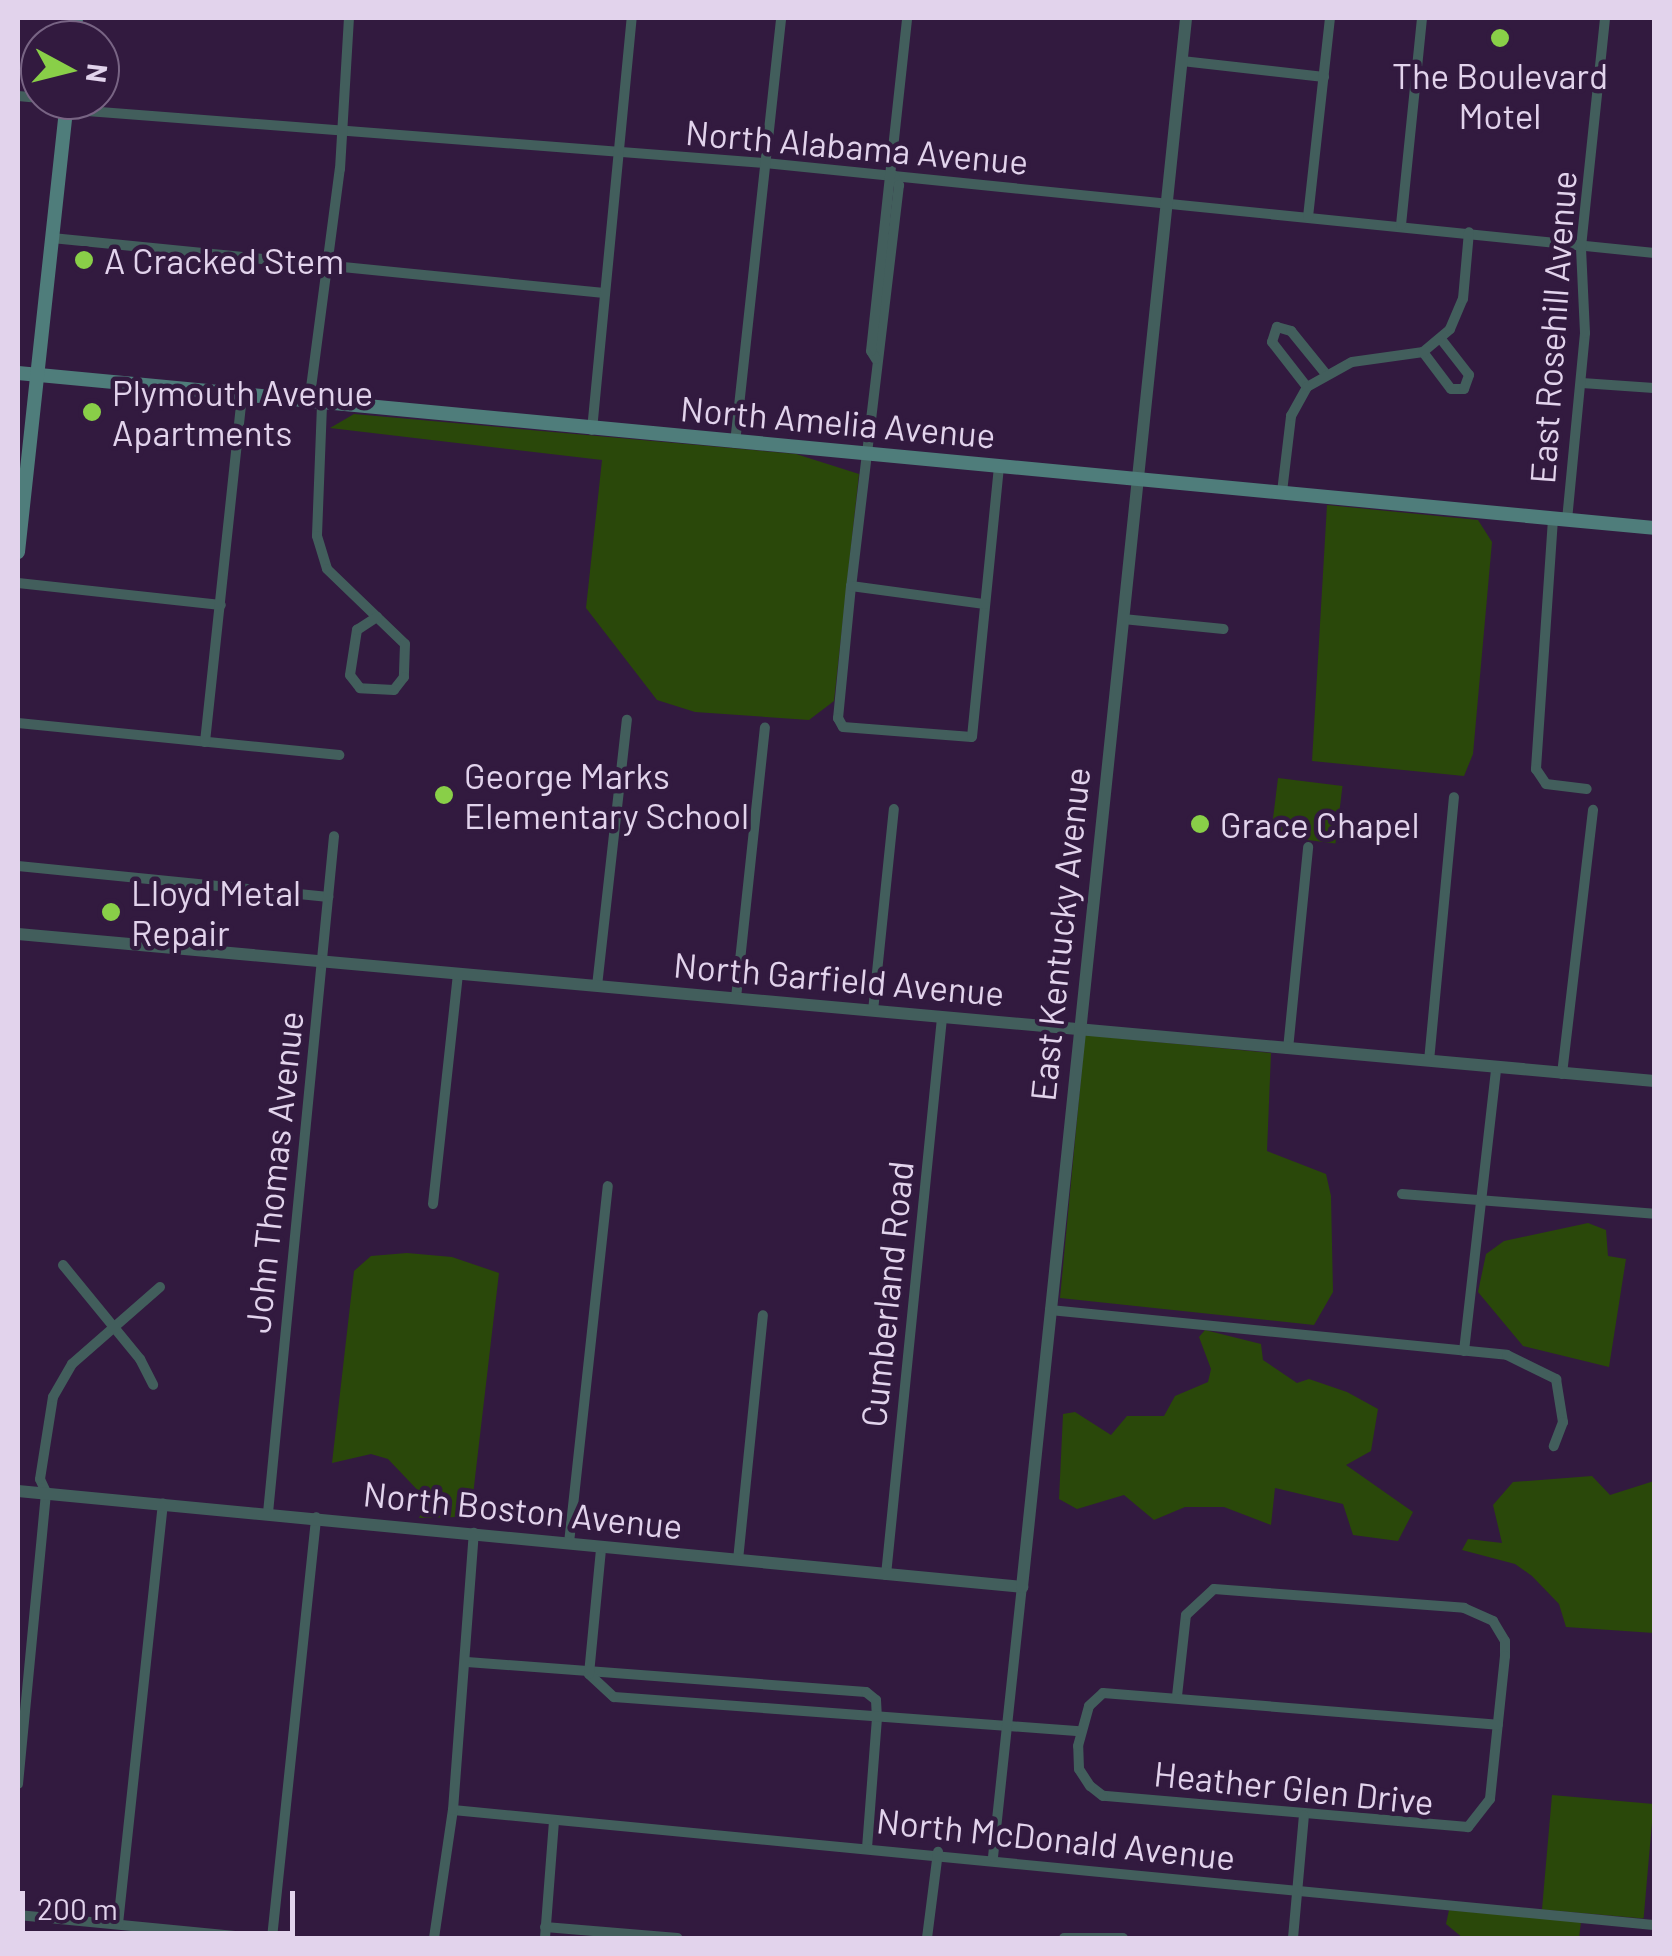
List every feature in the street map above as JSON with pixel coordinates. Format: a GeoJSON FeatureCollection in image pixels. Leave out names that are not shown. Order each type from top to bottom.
{"type":"FeatureCollection","features":[{"type":"Feature","properties":{"kind":"main road"},"geometry":{"type":"LineString","coordinates":[[18,552],[62,120]]}},
{"type":"Feature","properties":{"kind":"main road","name":"North Amelia Avenue"},"geometry":{"type":"LineString","coordinates":[[18,373],[242,398],[1654,528]]}},
{"type":"Feature","properties":{"kind":"street"},"geometry":{"type":"LineString","coordinates":[[349,18],[316,404],[317,536],[328,569],[406,644],[404,677],[394,690],[352,681],[361,624],[358,599]]}},
{"type":"Feature","properties":{"kind":"street"},"geometry":{"type":"LineString","coordinates":[[592,430],[632,18]]}},
{"type":"Feature","properties":{"kind":"street"},"geometry":{"type":"LineString","coordinates":[[736,444],[780,18]]}},
{"type":"Feature","properties":{"kind":"street"},"geometry":{"type":"LineString","coordinates":[[907,18],[893,175],[899,185],[851,586],[838,718],[843,727],[972,737],[1000,465]]}},
{"type":"Feature","properties":{"kind":"street","name":"East Kentucky Avenue"},"geometry":{"type":"LineString","coordinates":[[993,1857],[1186,18]]}},
{"type":"Feature","properties":{"kind":"street"},"geometry":{"type":"LineString","coordinates":[[1308,216],[1330,18]]}},
{"type":"Feature","properties":{"kind":"street"},"geometry":{"type":"LineString","coordinates":[[1401,226],[1422,18]]}},
{"type":"Feature","properties":{"kind":"street","name":"East Rosehill Avenue"},"geometry":{"type":"LineString","coordinates":[[1587,789],[1546,784],[1536,769],[1560,519],[1582,383],[1582,247],[1605,18]]}},
{"type":"Feature","properties":{"kind":"street"},"geometry":{"type":"LineString","coordinates":[[1182,60],[1324,77]]}},
{"type":"Feature","properties":{"kind":"street","name":"North Alabama Avenue"},"geometry":{"type":"LineString","coordinates":[[120,108],[338,131],[893,175],[1654,252]]}},
{"type":"Feature","properties":{"kind":"street"},"geometry":{"type":"LineString","coordinates":[[1282,492],[1291,416],[1307,387],[1325,373],[1423,352],[1441,339],[1463,299],[1469,232]]}},
{"type":"Feature","properties":{"kind":"street"},"geometry":{"type":"LineString","coordinates":[[52,238],[604,293]]}},
{"type":"Feature","properties":{"kind":"street"},"geometry":{"type":"LineString","coordinates":[[1307,387],[1272,342],[1277,327],[1290,330],[1325,373]]}},
{"type":"Feature","properties":{"kind":"street"},"geometry":{"type":"LineString","coordinates":[[1423,352],[1451,389],[1464,389],[1469,376],[1441,339]]}},
{"type":"Feature","properties":{"kind":"street"},"geometry":{"type":"LineString","coordinates":[[1582,383],[1654,388]]}},
{"type":"Feature","properties":{"kind":"street"},"geometry":{"type":"LineString","coordinates":[[205,742],[242,398]]}},
{"type":"Feature","properties":{"kind":"street"},"geometry":{"type":"LineString","coordinates":[[18,583],[221,605]]}},
{"type":"Feature","properties":{"kind":"street"},"geometry":{"type":"LineString","coordinates":[[851,586],[986,604]]}},
{"type":"Feature","properties":{"kind":"street"},"geometry":{"type":"LineString","coordinates":[[361,624],[377,618]]}},
{"type":"Feature","properties":{"kind":"street"},"geometry":{"type":"LineString","coordinates":[[1123,619],[1224,629]]}},
{"type":"Feature","properties":{"kind":"street"},"geometry":{"type":"LineString","coordinates":[[596,986],[627,720]]}},
{"type":"Feature","properties":{"kind":"street"},"geometry":{"type":"LineString","coordinates":[[18,722],[339,755]]}},
{"type":"Feature","properties":{"kind":"street"},"geometry":{"type":"LineString","coordinates":[[736,998],[765,728]]}},
{"type":"Feature","properties":{"kind":"street"},"geometry":{"type":"LineString","coordinates":[[1429,1061],[1454,797]]}},
{"type":"Feature","properties":{"kind":"street"},"geometry":{"type":"LineString","coordinates":[[873,1011],[894,809]]}},
{"type":"Feature","properties":{"kind":"street"},"geometry":{"type":"LineString","coordinates":[[1562,1074],[1593,810]]}},
{"type":"Feature","properties":{"kind":"street","name":"John Thomas Avenue"},"geometry":{"type":"LineString","coordinates":[[268,1512],[334,836]]}},
{"type":"Feature","properties":{"kind":"street"},"geometry":{"type":"LineString","coordinates":[[1288,1049],[1308,847]]}},
{"type":"Feature","properties":{"kind":"street"},"geometry":{"type":"LineString","coordinates":[[18,866],[328,897]]}},
{"type":"Feature","properties":{"kind":"street","name":"North Garfield Avenue"},"geometry":{"type":"LineString","coordinates":[[18,934],[1654,1082]]}},
{"type":"Feature","properties":{"kind":"street"},"geometry":{"type":"LineString","coordinates":[[434,1204],[458,973]]}},
{"type":"Feature","properties":{"kind":"street","name":"Cumberland Road"},"geometry":{"type":"LineString","coordinates":[[886,1575],[942,1018]]}},
{"type":"Feature","properties":{"kind":"street"},"geometry":{"type":"LineString","coordinates":[[1464,1351],[1496,1068]]}},
{"type":"Feature","properties":{"kind":"street"},"geometry":{"type":"LineString","coordinates":[[569,1543],[608,1186]]}},
{"type":"Feature","properties":{"kind":"street"},"geometry":{"type":"LineString","coordinates":[[1402,1194],[1654,1214]]}},
{"type":"Feature","properties":{"kind":"street"},"geometry":{"type":"LineString","coordinates":[[63,1265],[114,1327],[153,1386]]}},
{"type":"Feature","properties":{"kind":"street"},"geometry":{"type":"LineString","coordinates":[[18,1784],[46,1492],[40,1479],[60,1382],[160,1287]]}},
{"type":"Feature","properties":{"kind":"street"},"geometry":{"type":"LineString","coordinates":[[1050,1310],[1507,1355],[1556,1379],[1563,1422],[1554,1446]]}},
{"type":"Feature","properties":{"kind":"street"},"geometry":{"type":"LineString","coordinates":[[738,1560],[763,1316]]}},
{"type":"Feature","properties":{"kind":"street","name":"North Boston Avenue"},"geometry":{"type":"LineString","coordinates":[[18,1491],[1022,1587]]}},
{"type":"Feature","properties":{"kind":"street"},"geometry":{"type":"LineString","coordinates":[[118,1924],[164,1503]]}},
{"type":"Feature","properties":{"kind":"street"},"geometry":{"type":"LineString","coordinates":[[272,1938],[316,1518]]}},
{"type":"Feature","properties":{"kind":"street"},"geometry":{"type":"LineString","coordinates":[[434,1938],[453,1810],[474,1533]]}},
{"type":"Feature","properties":{"kind":"street"},"geometry":{"type":"LineString","coordinates":[[590,1674],[601,1549]]}},
{"type":"Feature","properties":{"kind":"street","name":"Heather Glen Drive"},"geometry":{"type":"LineString","coordinates":[[1080,1732],[1078,1769],[1103,1796],[1468,1827],[1490,1799],[1504,1642],[1492,1621],[1464,1608],[1214,1588],[1186,1615],[1176,1696]]}},
{"type":"Feature","properties":{"kind":"street"},"geometry":{"type":"LineString","coordinates":[[467,1662],[866,1692],[876,1700],[877,1718],[867,1847]]}},
{"type":"Feature","properties":{"kind":"street"},"geometry":{"type":"LineString","coordinates":[[590,1674],[614,1698],[1080,1732],[1089,1706],[1104,1693],[1498,1725]]}},
{"type":"Feature","properties":{"kind":"street","name":"North McDonald Avenue"},"geometry":{"type":"LineString","coordinates":[[453,1810],[554,1822],[993,1857],[1654,1925]]}},
{"type":"Feature","properties":{"kind":"street"},"geometry":{"type":"LineString","coordinates":[[1293,1938],[1304,1815]]}},
{"type":"Feature","properties":{"kind":"street"},"geometry":{"type":"LineString","coordinates":[[554,1822],[545,1933],[678,1938]]}},
{"type":"Feature","properties":{"kind":"street"},"geometry":{"type":"LineString","coordinates":[[927,1938],[938,1852]]}},
{"type":"Feature","properties":{"kind":"street"},"geometry":{"type":"LineString","coordinates":[[18,1915],[256,1938]]}},
{"type":"Feature","properties":{"kind":"street"},"geometry":{"type":"LineString","coordinates":[[1064,1938],[1123,1938]]}},
{"type":"Feature","properties":{"kind":"green space"},"geometry":{"type":"Polygon","coordinates":[[[354,414],[796,454],[859,474],[834,701],[809,720],[695,712],[657,700],[586,608],[602,460],[330,428],[354,414]]]}},
{"type":"Feature","properties":{"kind":"green space"},"geometry":{"type":"Polygon","coordinates":[[[1327,505],[1478,520],[1492,542],[1473,754],[1464,776],[1312,761],[1327,505]]]}},
{"type":"Feature","properties":{"kind":"green space"},"geometry":{"type":"Polygon","coordinates":[[[1278,778],[1343,786],[1335,843],[1271,836],[1278,778]]]}},
{"type":"Feature","properties":{"kind":"green space"},"geometry":{"type":"Polygon","coordinates":[[[1085,1035],[1271,1053],[1267,1151],[1326,1174],[1331,1196],[1333,1292],[1314,1325],[1060,1298],[1085,1035]]]}},
{"type":"Feature","properties":{"kind":"green space"},"geometry":{"type":"Polygon","coordinates":[[[1588,1223],[1606,1230],[1608,1256],[1626,1259],[1609,1367],[1523,1346],[1478,1292],[1486,1254],[1504,1241],[1588,1223]]]}},
{"type":"Feature","properties":{"kind":"green space"},"geometry":{"type":"Polygon","coordinates":[[[407,1253],[452,1257],[499,1273],[471,1512],[458,1517],[419,1518],[427,1500],[388,1459],[371,1454],[332,1463],[354,1271],[371,1256],[407,1253]]]}},
{"type":"Feature","properties":{"kind":"green space"},"geometry":{"type":"Polygon","coordinates":[[[1205,1330],[1261,1344],[1263,1360],[1297,1383],[1309,1379],[1347,1392],[1378,1409],[1371,1451],[1346,1465],[1413,1512],[1398,1541],[1353,1535],[1343,1504],[1275,1488],[1271,1525],[1224,1507],[1185,1507],[1154,1520],[1124,1495],[1077,1509],[1059,1499],[1063,1414],[1075,1412],[1111,1435],[1127,1416],[1164,1416],[1175,1396],[1208,1382],[1211,1369],[1199,1337],[1205,1330]]]}},
{"type":"Feature","properties":{"kind":"green space"},"geometry":{"type":"Polygon","coordinates":[[[1592,1476],[1610,1495],[1654,1481],[1654,1633],[1566,1627],[1559,1604],[1532,1576],[1515,1564],[1462,1550],[1468,1539],[1502,1543],[1493,1505],[1513,1482],[1592,1476]]]}},
{"type":"Feature","properties":{"kind":"green space"},"geometry":{"type":"Polygon","coordinates":[[[1552,1795],[1654,1804],[1644,1918],[1542,1910],[1552,1795]]]}},
{"type":"Feature","properties":{"kind":"green space"},"geometry":{"type":"Polygon","coordinates":[[[1449,1910],[1581,1922],[1579,1938],[1463,1938],[1446,1924],[1449,1910]]]}},
{"type":"Feature","properties":{"kind":"place","name":"The Boulevard Motel"},"geometry":{"type":"Point","coordinates":[1500,38]}},
{"type":"Feature","properties":{"kind":"place","name":"A Cracked Stem"},"geometry":{"type":"Point","coordinates":[84,260]}},
{"type":"Feature","properties":{"kind":"place","name":"Plymouth Avenue Apartments"},"geometry":{"type":"Point","coordinates":[92,412]}},
{"type":"Feature","properties":{"kind":"place","name":"George Marks Elementary School"},"geometry":{"type":"Point","coordinates":[444,795]}},
{"type":"Feature","properties":{"kind":"place","name":"Grace Chapel"},"geometry":{"type":"Point","coordinates":[1200,824]}},
{"type":"Feature","properties":{"kind":"place","name":"Lloyd Metal Repair"},"geometry":{"type":"Point","coordinates":[111,912]}}]}
